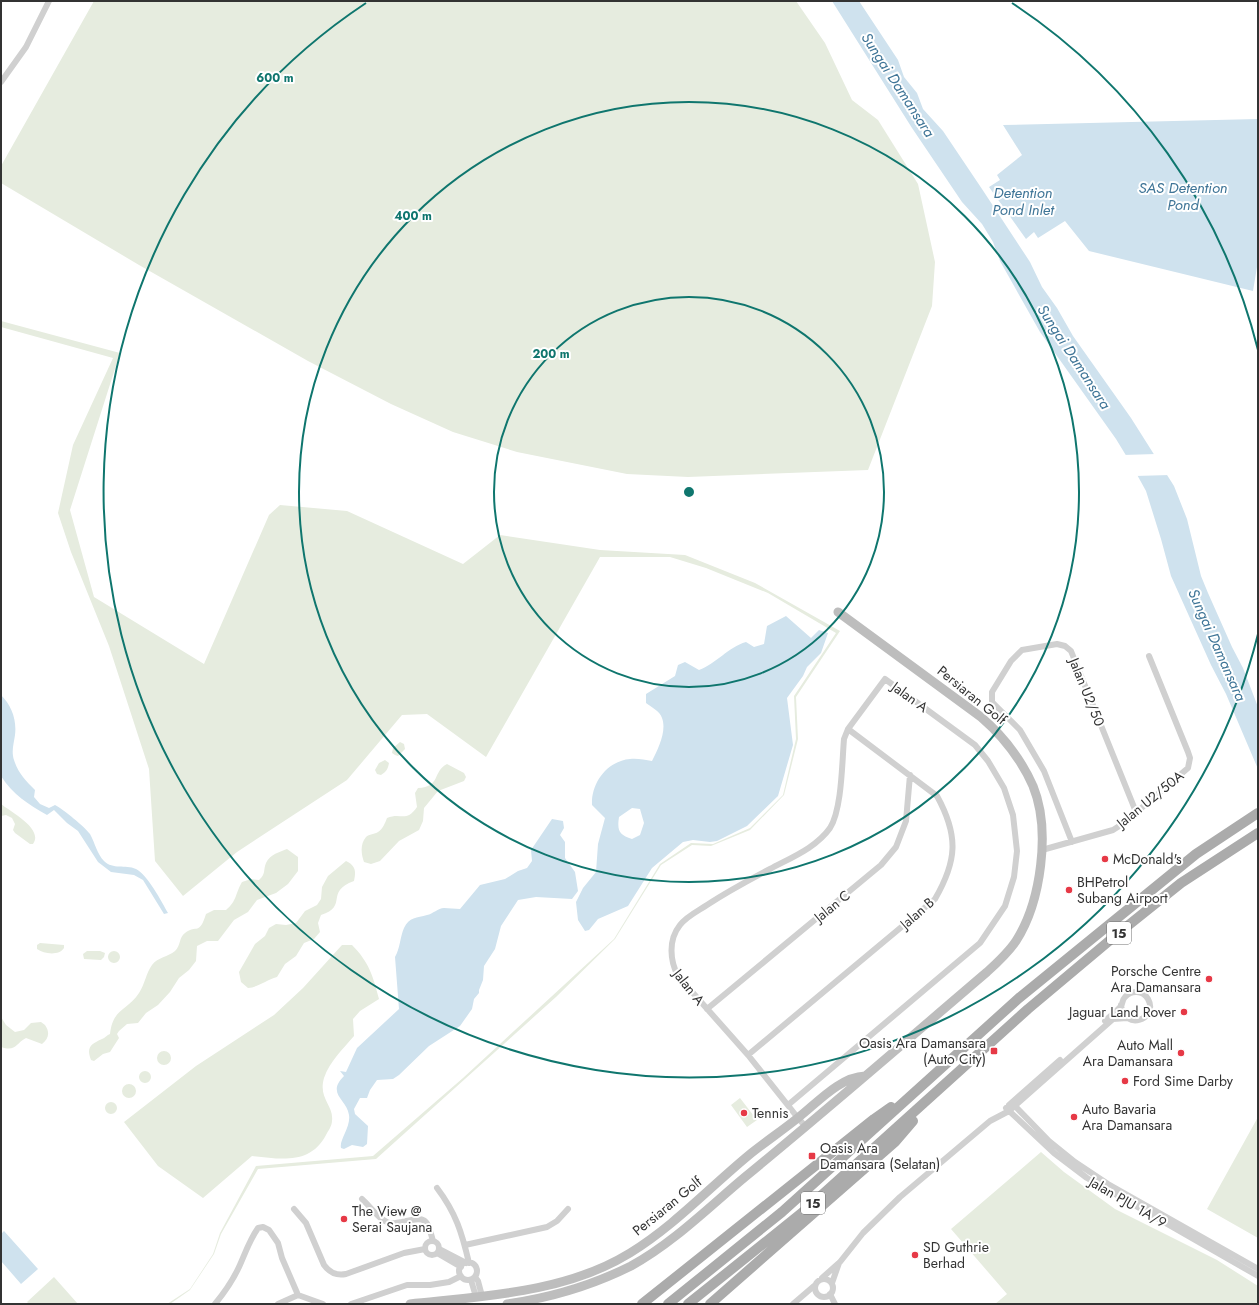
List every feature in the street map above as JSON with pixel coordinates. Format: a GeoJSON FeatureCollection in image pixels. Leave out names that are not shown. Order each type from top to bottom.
{"type":"FeatureCollection","features":[{"type":"Feature","properties":{"kind":"main road","name":"15"},"geometry":{"type":"LineString","coordinates":[[668,1304],[782,1212],[922,1087],[1014,1002],[1132,904],[1196,854],[1254,816]]}},
{"type":"Feature","properties":{"kind":"main road","name":"15"},"geometry":{"type":"LineString","coordinates":[[688,1304],[802,1212],[933,1096],[1028,1009],[1121,931],[1182,883],[1258,833]]}},
{"type":"Feature","properties":{"kind":"main road"},"geometry":{"type":"LineString","coordinates":[[642,1304],[874,1119],[922,1087]]}},
{"type":"Feature","properties":{"kind":"main road"},"geometry":{"type":"LineString","coordinates":[[710,1304],[895,1142],[933,1096]]}},
{"type":"Feature","properties":{"kind":"street"},"geometry":{"type":"LineString","coordinates":[[1,82],[26,47],[49,1]]}},
{"type":"Feature","properties":{"kind":"street","name":"Persiaran Golf"},"geometry":{"type":"LineString","coordinates":[[508,1304],[542,1298],[594,1282],[631,1266],[659,1248],[866,1076],[992,967],[1016,941],[1034,902],[1039,878],[1042,850],[1039,810],[1033,788],[1023,766],[994,729],[936,683],[838,612]]}},
{"type":"Feature","properties":{"kind":"street","name":"Jalan U2/50"},"geometry":{"type":"LineString","coordinates":[[1072,842],[1044,771],[1020,730],[992,702],[992,692],[1011,661],[1022,650],[1058,644],[1066,646],[1071,651],[1136,812]]}},
{"type":"Feature","properties":{"kind":"street","name":"Jalan U2/50A"},"geometry":{"type":"LineString","coordinates":[[1042,850],[1113,830],[1183,773],[1190,763],[1188,752],[1149,656]]}},
{"type":"Feature","properties":{"kind":"street","name":"Jalan A"},"geometry":{"type":"LineString","coordinates":[[788,1104],[980,943],[1005,906],[1014,877],[1017,851],[1013,815],[1004,788],[988,760],[975,745],[885,679],[848,729],[844,739],[838,805],[830,827],[822,837],[809,848],[714,900],[689,916],[677,930],[671,955],[673,966],[678,976],[748,1055],[805,1126]]}},
{"type":"Feature","properties":{"kind":"street","name":"Jalan B"},"geometry":{"type":"LineString","coordinates":[[748,1055],[935,899],[947,879],[953,859],[952,834],[945,810],[937,796],[848,729]]}},
{"type":"Feature","properties":{"kind":"street","name":"Jalan C"},"geometry":{"type":"LineString","coordinates":[[707,1009],[881,865],[896,847],[906,821],[910,775]]}},
{"type":"Feature","properties":{"kind":"street"},"geometry":{"type":"LineString","coordinates":[[793,1304],[840,1262],[863,1233],[900,1197],[990,1121],[1013,1104],[1113,1019],[1127,1018],[1136,1021],[1144,1018],[1150,1010],[1149,1000],[1142,994],[1133,992],[1125,997],[1121,1005],[1013,1104]]}},
{"type":"Feature","properties":{"kind":"street"},"geometry":{"type":"LineString","coordinates":[[1121,1005],[1127,1018]]}},
{"type":"Feature","properties":{"kind":"street","name":"Persiaran Golf"},"geometry":{"type":"LineString","coordinates":[[410,1304],[522,1291],[587,1273],[610,1264],[660,1233],[749,1155],[845,1082],[858,1076],[866,1076]]}},
{"type":"Feature","properties":{"kind":"street","name":"Jalan PJU 1A/9"},"geometry":{"type":"LineString","coordinates":[[1013,1104],[1049,1141],[1075,1162],[1108,1184],[1258,1269]]}},
{"type":"Feature","properties":{"kind":"street","name":"Jalan PJU 1A/9"},"geometry":{"type":"LineString","coordinates":[[1007,1109],[1054,1153],[1087,1178],[1258,1276]]}},
{"type":"Feature","properties":{"kind":"street"},"geometry":{"type":"LineString","coordinates":[[437,1188],[455,1216],[465,1245],[465,1264],[460,1271],[461,1276],[465,1280],[473,1278],[477,1272],[476,1267],[465,1264],[438,1251]]}},
{"type":"Feature","properties":{"kind":"street"},"geometry":{"type":"LineString","coordinates":[[362,1199],[386,1222],[391,1224],[419,1218],[425,1220],[428,1224],[433,1241],[437,1243],[438,1251]]}},
{"type":"Feature","properties":{"kind":"street"},"geometry":{"type":"LineString","coordinates":[[465,1245],[547,1227],[557,1221],[568,1209]]}},
{"type":"Feature","properties":{"kind":"street"},"geometry":{"type":"LineString","coordinates":[[294,1210],[306,1223],[324,1265],[328,1270],[336,1274],[346,1274],[404,1253],[425,1249]]}},
{"type":"Feature","properties":{"kind":"street"},"geometry":{"type":"LineString","coordinates":[[215,1304],[239,1267],[244,1251],[254,1234],[258,1228],[263,1227],[269,1230],[278,1243],[282,1258],[298,1295]]}},
{"type":"Feature","properties":{"kind":"street"},"geometry":{"type":"LineString","coordinates":[[425,1249],[427,1243],[433,1241]]}},
{"type":"Feature","properties":{"kind":"street"},"geometry":{"type":"LineString","coordinates":[[425,1249],[429,1254],[434,1255],[438,1251]]}},
{"type":"Feature","properties":{"kind":"street"},"geometry":{"type":"LineString","coordinates":[[823,1297],[830,1294],[832,1291],[832,1283],[840,1262]]}},
{"type":"Feature","properties":{"kind":"street"},"geometry":{"type":"LineString","coordinates":[[587,1273],[594,1279],[594,1282]]}},
{"type":"Feature","properties":{"kind":"street"},"geometry":{"type":"LineString","coordinates":[[351,1304],[407,1285],[430,1285],[449,1282],[461,1276]]}},
{"type":"Feature","properties":{"kind":"street"},"geometry":{"type":"LineString","coordinates":[[473,1278],[479,1296]]}},
{"type":"Feature","properties":{"kind":"street"},"geometry":{"type":"LineString","coordinates":[[822,1278],[830,1280],[832,1283]]}},
{"type":"Feature","properties":{"kind":"street"},"geometry":{"type":"LineString","coordinates":[[814,1286],[815,1293],[823,1297],[827,1304]]}},
{"type":"Feature","properties":{"kind":"street"},"geometry":{"type":"LineString","coordinates":[[830,1294],[836,1304]]}},
{"type":"Feature","properties":{"kind":"street"},"geometry":{"type":"LineString","coordinates":[[278,1304],[298,1295],[322,1304]]}},
{"type":"Feature","properties":{"kind":"shaded area"},"geometry":{"type":"Polygon","coordinates":[[[94,1],[796,1],[825,43],[852,100],[878,120],[918,184],[935,262],[932,306],[868,470],[688,477],[627,474],[517,452],[453,432],[391,404],[308,361],[139,265],[1,183],[1,166],[94,1]]]}},
{"type":"Feature","properties":{"kind":"shaded area"},"geometry":{"type":"Polygon","coordinates":[[[1,321],[120,353],[70,510],[94,597],[204,664],[269,515],[280,505],[347,511],[463,564],[500,535],[600,550],[685,555],[755,583],[840,631],[796,697],[798,739],[784,795],[750,830],[711,846],[692,845],[661,865],[615,939],[556,997],[376,1159],[258,1169],[221,1234],[214,1254],[190,1290],[170,1304],[167,1304],[190,1289],[213,1254],[220,1233],[256,1166],[373,1156],[463,1078],[614,939],[660,864],[691,843],[713,844],[750,828],[783,795],[796,739],[794,696],[836,633],[768,593],[706,568],[670,557],[600,557],[486,757],[427,714],[402,715],[347,780],[237,852],[183,896],[155,861],[149,769],[109,646],[71,552],[58,513],[73,445],[113,358],[1,327],[1,321]]]}},
{"type":"Feature","properties":{"kind":"shaded area"},"geometry":{"type":"Polygon","coordinates":[[[400,742],[404,744],[405,749],[398,756],[392,753],[393,748],[400,742]]]}},
{"type":"Feature","properties":{"kind":"shaded area"},"geometry":{"type":"Polygon","coordinates":[[[385,760],[389,763],[387,769],[381,775],[377,774],[375,770],[379,763],[385,760]]]}},
{"type":"Feature","properties":{"kind":"shaded area"},"geometry":{"type":"Polygon","coordinates":[[[447,764],[464,773],[466,777],[464,781],[438,791],[424,808],[423,821],[419,830],[399,841],[380,861],[371,864],[364,862],[362,849],[366,837],[380,831],[387,818],[392,816],[410,815],[417,807],[415,793],[418,788],[430,785],[442,767],[447,764]]]}},
{"type":"Feature","properties":{"kind":"shaded area"},"geometry":{"type":"Polygon","coordinates":[[[1,804],[25,821],[30,827],[35,838],[33,844],[30,844],[15,833],[13,830],[15,824],[12,818],[6,815],[1,816],[1,804]]]}},
{"type":"Feature","properties":{"kind":"shaded area"},"geometry":{"type":"Polygon","coordinates":[[[287,849],[298,857],[298,871],[288,884],[276,893],[257,900],[248,912],[234,920],[218,941],[207,941],[197,946],[196,961],[189,970],[179,978],[170,992],[158,1005],[146,1013],[138,1023],[127,1024],[119,1031],[117,1034],[119,1038],[110,1052],[103,1054],[94,1061],[91,1060],[89,1052],[90,1046],[110,1034],[117,1014],[139,993],[154,962],[175,951],[183,935],[192,929],[199,927],[204,921],[206,914],[214,910],[226,910],[230,907],[242,882],[251,879],[259,880],[264,874],[266,863],[270,857],[287,849]]]}},
{"type":"Feature","properties":{"kind":"shaded area"},"geometry":{"type":"Polygon","coordinates":[[[346,861],[352,865],[354,869],[354,881],[345,885],[340,890],[334,907],[321,915],[318,923],[320,932],[314,939],[304,943],[296,956],[285,964],[277,977],[248,988],[241,982],[239,972],[255,944],[265,936],[269,928],[276,924],[286,925],[296,923],[305,911],[317,905],[321,899],[322,887],[328,876],[346,861]]]}},
{"type":"Feature","properties":{"kind":"shaded area"},"geometry":{"type":"Polygon","coordinates":[[[40,943],[64,945],[64,948],[59,952],[47,953],[37,949],[37,945],[40,943]]]}},
{"type":"Feature","properties":{"kind":"shaded area"},"geometry":{"type":"Polygon","coordinates":[[[342,945],[352,945],[363,957],[372,976],[379,999],[360,1011],[353,1019],[354,1036],[333,1061],[324,1078],[324,1097],[332,1115],[332,1123],[330,1128],[319,1145],[303,1156],[284,1159],[252,1156],[203,1198],[158,1166],[124,1122],[196,1066],[274,1015],[303,988],[342,945]]]}},
{"type":"Feature","properties":{"kind":"shaded area"},"geometry":{"type":"Polygon","coordinates":[[[87,951],[100,951],[105,953],[101,960],[84,959],[83,954],[87,951]]]}},
{"type":"Feature","properties":{"kind":"shaded area"},"geometry":{"type":"Polygon","coordinates":[[[114,951],[118,953],[120,957],[118,961],[114,963],[110,961],[108,957],[110,953],[114,951]]]}},
{"type":"Feature","properties":{"kind":"shaded area"},"geometry":{"type":"Polygon","coordinates":[[[1,1017],[6,1025],[15,1032],[24,1030],[31,1023],[41,1022],[47,1028],[47,1038],[42,1044],[26,1038],[13,1048],[10,1049],[1,1047],[1,1017]]]}},
{"type":"Feature","properties":{"kind":"shaded area"},"geometry":{"type":"Polygon","coordinates":[[[161,1051],[167,1051],[171,1055],[171,1061],[167,1065],[161,1065],[157,1061],[157,1055],[161,1051]]]}},
{"type":"Feature","properties":{"kind":"shaded area"},"geometry":{"type":"Polygon","coordinates":[[[143,1071],[147,1071],[151,1077],[147,1083],[143,1083],[139,1079],[139,1075],[143,1071]]]}},
{"type":"Feature","properties":{"kind":"shaded area"},"geometry":{"type":"Polygon","coordinates":[[[126,1084],[132,1084],[136,1088],[136,1094],[132,1098],[126,1098],[122,1094],[122,1088],[126,1084]]]}},
{"type":"Feature","properties":{"kind":"shaded area","name":"Tennis"},"geometry":{"type":"Polygon","coordinates":[[[740,1098],[757,1120],[747,1127],[731,1105],[740,1098]]]}},
{"type":"Feature","properties":{"kind":"shaded area"},"geometry":{"type":"Polygon","coordinates":[[[111,1102],[115,1104],[117,1108],[115,1112],[111,1114],[107,1112],[105,1108],[107,1104],[111,1102]]]}},
{"type":"Feature","properties":{"kind":"shaded area"},"geometry":{"type":"Polygon","coordinates":[[[1258,1117],[1258,1238],[1207,1209],[1258,1117]]]}},
{"type":"Feature","properties":{"kind":"shaded area"},"geometry":{"type":"Polygon","coordinates":[[[1041,1152],[1064,1172],[1115,1209],[1217,1260],[1258,1286],[1258,1304],[995,1304],[1007,1294],[951,1229],[1041,1152]]]}},
{"type":"Feature","properties":{"kind":"shaded area"},"geometry":{"type":"Polygon","coordinates":[[[54,1277],[78,1304],[29,1304],[27,1302],[54,1277]]]}},
{"type":"Feature","properties":{"kind":"water","name":"Sungai Damansara"},"geometry":{"type":"Polygon","coordinates":[[[832,1],[859,1],[898,60],[904,77],[917,93],[923,109],[943,131],[982,189],[1030,262],[1042,287],[1057,308],[1073,336],[1131,418],[1174,486],[1187,519],[1201,576],[1232,647],[1243,668],[1258,707],[1258,769],[1226,694],[1211,665],[1171,576],[1146,491],[1130,462],[1116,439],[1040,332],[1000,261],[993,242],[982,224],[962,202],[912,128],[832,1]]]}},
{"type":"Feature","properties":{"kind":"water","name":"SAS Detention Pond"},"geometry":{"type":"Polygon","coordinates":[[[1258,119],[1258,261],[1253,291],[1089,251],[1065,221],[1038,238],[1034,232],[1026,239],[989,187],[1000,180],[997,175],[1022,155],[1003,125],[1258,119]]]}},
{"type":"Feature","properties":{"kind":"water"},"geometry":{"type":"Polygon","coordinates":[[[786,616],[811,638],[819,630],[828,633],[821,653],[807,667],[803,676],[787,698],[793,745],[778,796],[747,826],[717,841],[710,842],[693,840],[683,842],[652,868],[628,906],[598,919],[589,930],[585,931],[578,920],[576,902],[583,888],[596,872],[598,844],[605,818],[592,805],[594,789],[602,774],[614,764],[633,759],[652,761],[663,734],[663,723],[659,713],[646,703],[646,694],[675,676],[678,665],[685,662],[699,670],[711,664],[740,644],[746,642],[754,647],[764,644],[767,626],[786,616]],[[632,808],[619,817],[618,826],[620,832],[624,836],[632,839],[640,835],[644,823],[640,809],[632,808]]]}},
{"type":"Feature","properties":{"kind":"water"},"geometry":{"type":"Polygon","coordinates":[[[1,695],[8,703],[15,723],[13,757],[20,773],[35,790],[34,797],[40,804],[49,808],[55,805],[83,827],[90,834],[98,852],[108,864],[136,869],[145,876],[168,913],[164,914],[143,880],[134,875],[111,872],[98,862],[78,831],[67,823],[54,810],[47,815],[21,798],[6,783],[1,776],[1,695]]]}},
{"type":"Feature","properties":{"kind":"water"},"geometry":{"type":"Polygon","coordinates":[[[552,819],[563,821],[564,828],[560,835],[565,842],[565,858],[575,872],[578,891],[572,899],[536,897],[518,900],[501,926],[495,949],[484,966],[483,980],[479,993],[474,999],[472,1009],[460,1026],[429,1046],[393,1079],[377,1080],[370,1090],[367,1098],[360,1098],[354,1109],[355,1114],[368,1126],[367,1144],[363,1147],[352,1145],[344,1149],[341,1148],[347,1129],[349,1115],[337,1092],[339,1082],[344,1076],[340,1071],[346,1072],[357,1048],[399,1009],[395,957],[406,924],[414,918],[429,914],[442,908],[460,909],[480,885],[505,879],[518,871],[527,868],[532,861],[531,850],[552,819]]]}},
{"type":"Feature","properties":{"kind":"water"},"geometry":{"type":"Polygon","coordinates":[[[4,1231],[38,1269],[21,1284],[1,1261],[1,1234],[4,1231]]]}},
{"type":"Feature","properties":{"kind":"pier"},"geometry":{"type":"Polygon","coordinates":[[[1156,454],[1170,475],[1135,476],[1123,455],[1156,454]]]}},
{"type":"Feature","properties":{"kind":"place","name":"McDonald's"},"geometry":{"type":"Point","coordinates":[1105,859]}},
{"type":"Feature","properties":{"kind":"place","name":"BHPetrol Subang Airport"},"geometry":{"type":"Point","coordinates":[1069,890]}},
{"type":"Feature","properties":{"kind":"place","name":"Porsche Centre Ara Damansara"},"geometry":{"type":"Point","coordinates":[1209,979]}},
{"type":"Feature","properties":{"kind":"place","name":"Jaguar Land Rover"},"geometry":{"type":"Point","coordinates":[1184,1012]}},
{"type":"Feature","properties":{"kind":"place","name":"Oasis Ara Damansara (Auto City)"},"geometry":{"type":"Point","coordinates":[994,1051]}},
{"type":"Feature","properties":{"kind":"place","name":"Auto Mall Ara Damansara"},"geometry":{"type":"Point","coordinates":[1181,1053]}},
{"type":"Feature","properties":{"kind":"place","name":"Ford Sime Darby"},"geometry":{"type":"Point","coordinates":[1125,1081]}},
{"type":"Feature","properties":{"kind":"place","name":"Tennis"},"geometry":{"type":"Point","coordinates":[744,1113]}},
{"type":"Feature","properties":{"kind":"place","name":"Auto Bavaria Ara Damansara"},"geometry":{"type":"Point","coordinates":[1074,1117]}},
{"type":"Feature","properties":{"kind":"place","name":"Oasis Ara Damansara (Selatan)"},"geometry":{"type":"Point","coordinates":[812,1156]}},
{"type":"Feature","properties":{"kind":"place","name":"The View @ Serai Saujana"},"geometry":{"type":"Point","coordinates":[344,1219]}},
{"type":"Feature","properties":{"kind":"place","name":"SD Guthrie Berhad"},"geometry":{"type":"Point","coordinates":[915,1255]}},
{"type":"Feature","properties":{"kind":"water label","name":"Detention Pond Inlet"},"geometry":{"type":"Point","coordinates":[1023,202]}}]}
